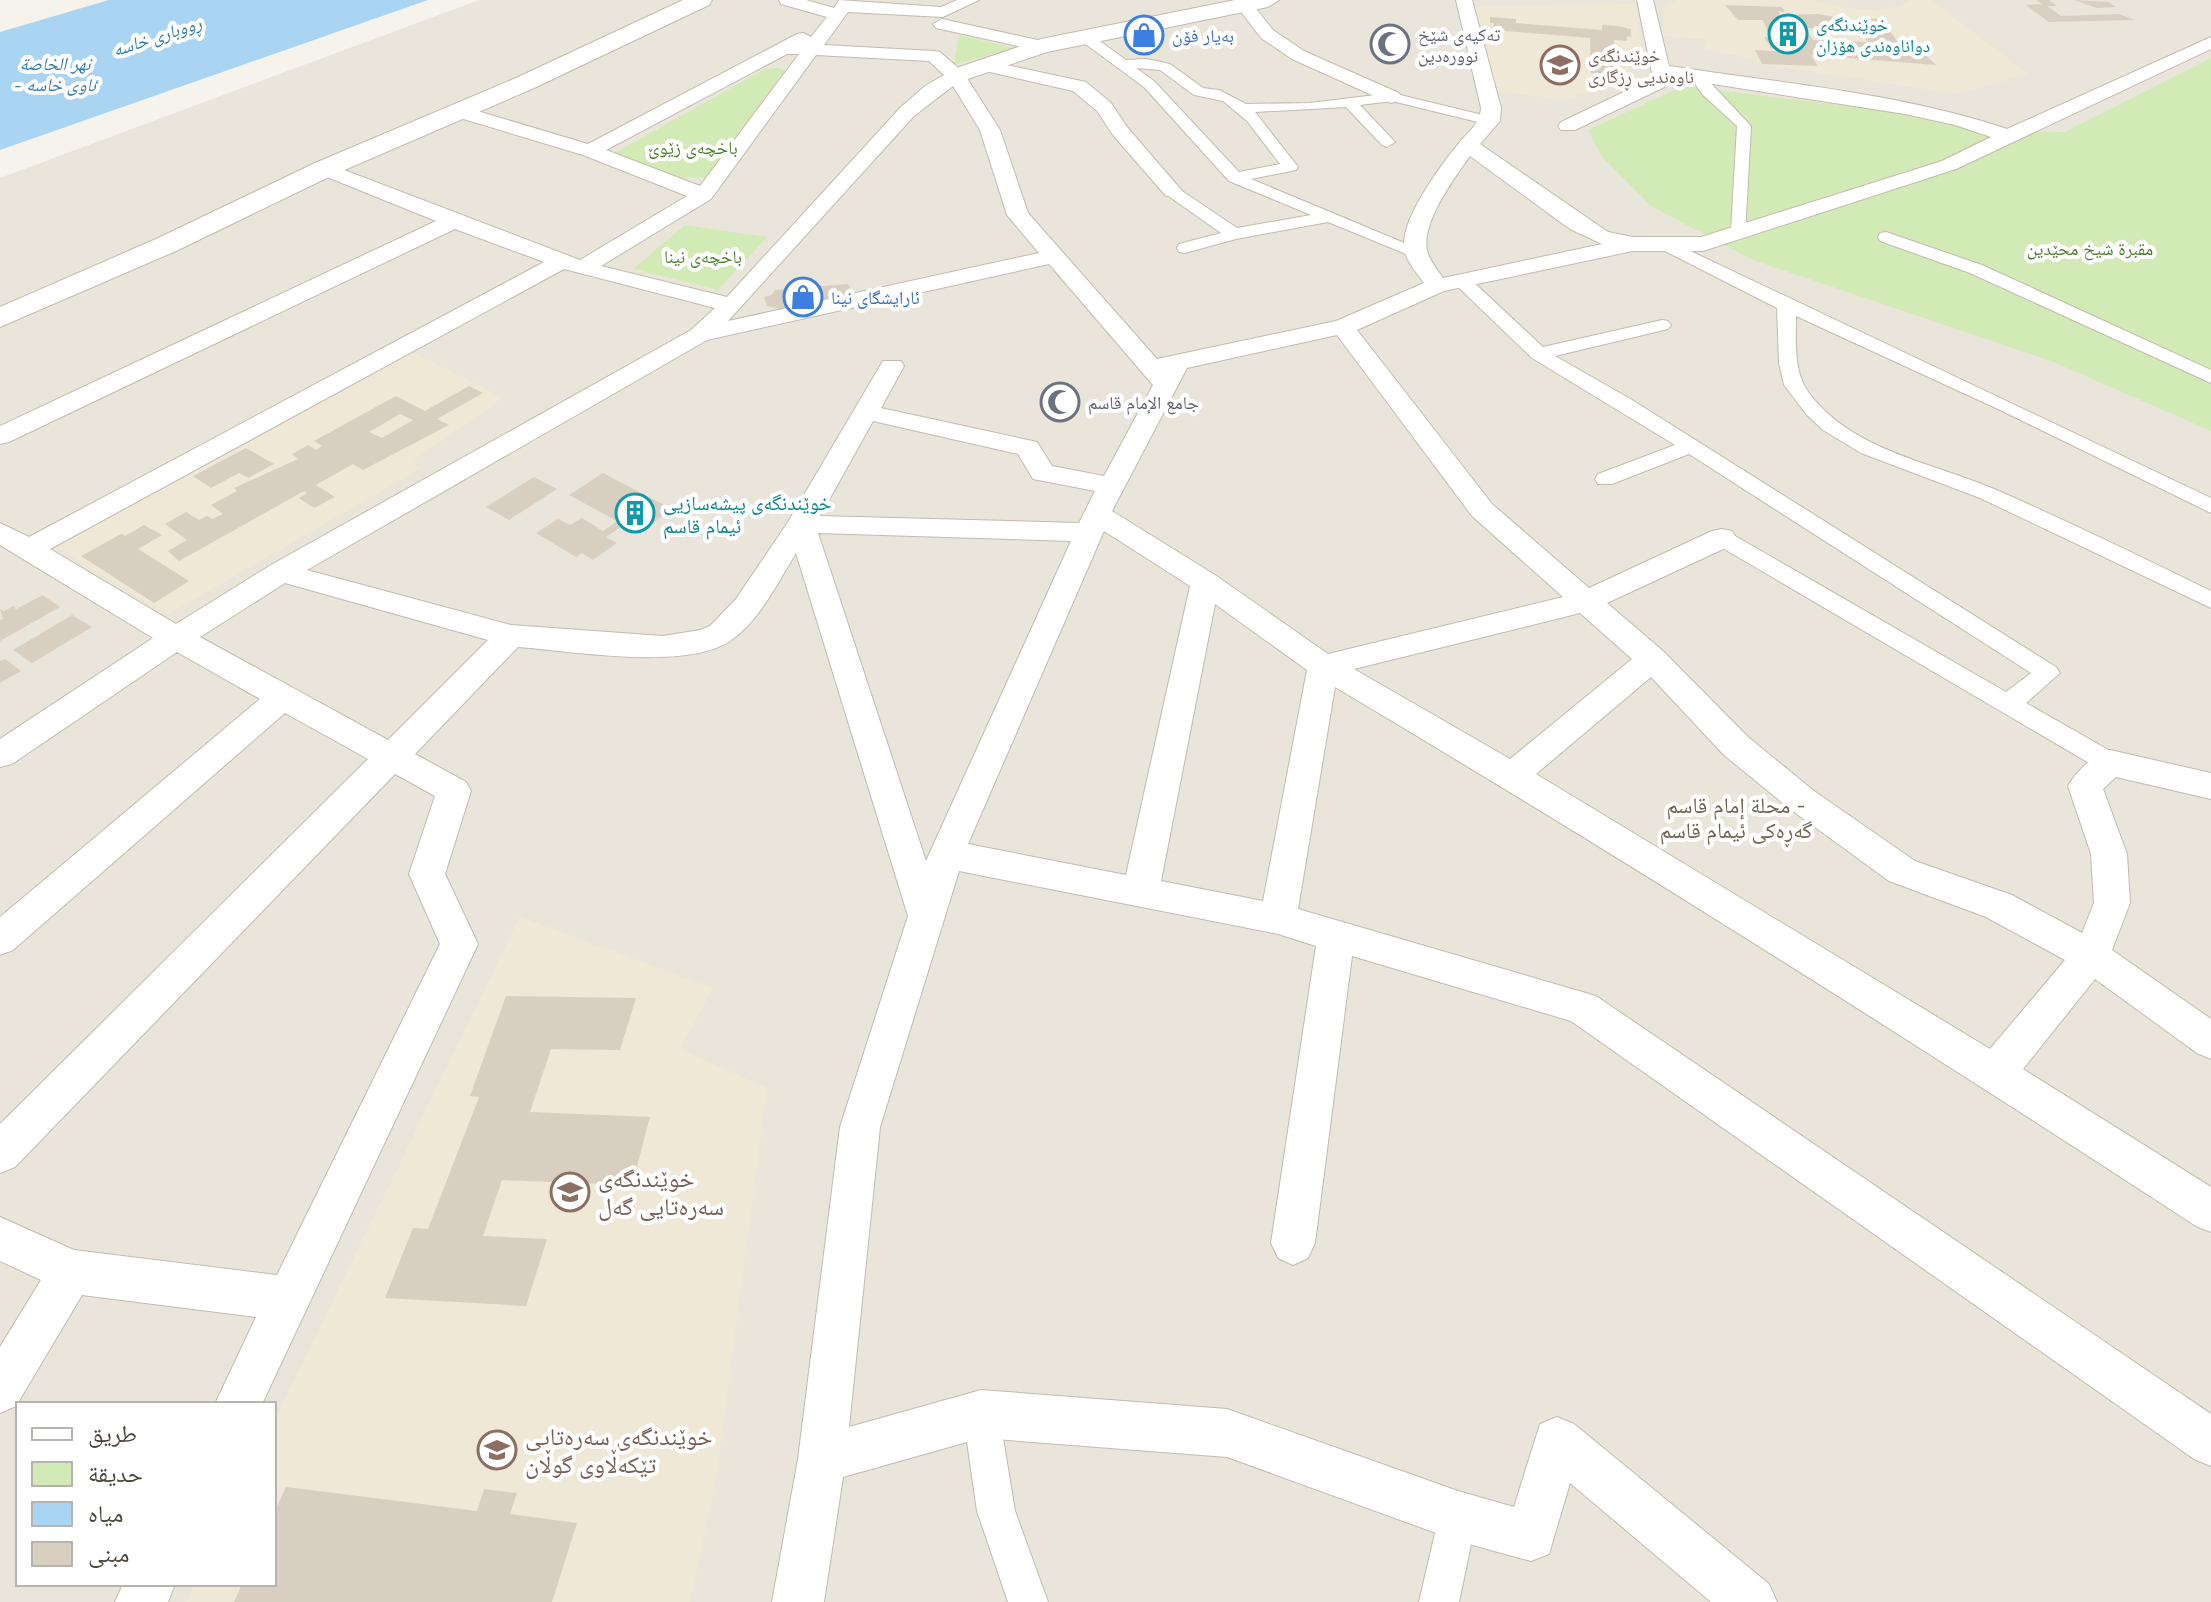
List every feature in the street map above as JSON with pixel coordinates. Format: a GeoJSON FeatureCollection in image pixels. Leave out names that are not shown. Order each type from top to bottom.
{"type":"FeatureCollection","features":[{"type":"Feature","properties":{"kind":"street"},"geometry":{"type":"LineString","coordinates":[[0,318],[166,245],[324,169],[525,83],[701,0]]}},
{"type":"Feature","properties":{"kind":"street"},"geometry":{"type":"LineString","coordinates":[[787,0],[839,11],[944,12],[1041,46]]}},
{"type":"Feature","properties":{"kind":"street"},"geometry":{"type":"LineString","coordinates":[[944,12],[971,0]]}},
{"type":"Feature","properties":{"kind":"street"},"geometry":{"type":"LineString","coordinates":[[0,755],[281,572],[699,335],[732,305],[888,131],[923,97],[956,76],[1041,46],[1268,0]]}},
{"type":"Feature","properties":{"kind":"street"},"geometry":{"type":"LineString","coordinates":[[1437,286],[1417,252],[1416,237],[1451,166],[1490,121],[1491,108],[1464,0]]}},
{"type":"Feature","properties":{"kind":"street"},"geometry":{"type":"LineString","coordinates":[[1645,0],[1666,75]]}},
{"type":"Feature","properties":{"kind":"street"},"geometry":{"type":"LineString","coordinates":[[1244,5],[1267,34],[1298,55],[1392,97],[1490,121]]}},
{"type":"Feature","properties":{"kind":"street"},"geometry":{"type":"LineString","coordinates":[[590,151],[784,48],[839,11]]}},
{"type":"Feature","properties":{"kind":"street"},"geometry":{"type":"LineString","coordinates":[[29,549],[704,195],[839,11]]}},
{"type":"Feature","properties":{"kind":"street"},"geometry":{"type":"LineString","coordinates":[[923,97],[944,12]]}},
{"type":"Feature","properties":{"kind":"street"},"geometry":{"type":"LineString","coordinates":[[1085,37],[1149,84],[1235,177],[1417,252]]}},
{"type":"Feature","properties":{"kind":"street"},"geometry":{"type":"LineString","coordinates":[[1165,372],[1343,327],[1437,286],[1633,244],[1703,244],[1949,165],[2211,42]]}},
{"type":"Feature","properties":{"kind":"street"},"geometry":{"type":"LineString","coordinates":[[784,48],[934,56],[956,76],[990,130],[1018,215],[1165,372]]}},
{"type":"Feature","properties":{"kind":"street"},"geometry":{"type":"LineString","coordinates":[[1122,65],[1154,63],[1168,67],[1199,92],[1209,91],[1244,108],[1290,167],[1235,177]]}},
{"type":"Feature","properties":{"kind":"street"},"geometry":{"type":"LineString","coordinates":[[983,65],[1079,86],[1104,107],[1120,131],[1173,192],[1234,234]]}},
{"type":"Feature","properties":{"kind":"street"},"geometry":{"type":"LineString","coordinates":[[1568,126],[1666,75],[1905,108],[1960,120],[2007,136]]}},
{"type":"Feature","properties":{"kind":"street"},"geometry":{"type":"LineString","coordinates":[[1698,78],[1704,91],[1729,107],[1744,126],[1740,149],[1742,197],[1739,231]]}},
{"type":"Feature","properties":{"kind":"street"},"geometry":{"type":"LineString","coordinates":[[1244,108],[1310,107],[1392,97]]}},
{"type":"Feature","properties":{"kind":"street"},"geometry":{"type":"LineString","coordinates":[[1348,101],[1387,142]]}},
{"type":"Feature","properties":{"kind":"street"},"geometry":{"type":"LineString","coordinates":[[457,111],[590,151],[704,195]]}},
{"type":"Feature","properties":{"kind":"street"},"geometry":{"type":"LineString","coordinates":[[1468,145],[1578,224],[1601,237],[1633,244]]}},
{"type":"Feature","properties":{"kind":"street"},"geometry":{"type":"LineString","coordinates":[[324,169],[572,264],[732,305]]}},
{"type":"Feature","properties":{"kind":"street"},"geometry":{"type":"LineString","coordinates":[[1185,248],[1234,234],[1327,217]]}},
{"type":"Feature","properties":{"kind":"street"},"geometry":{"type":"LineString","coordinates":[[0,436],[454,221]]}},
{"type":"Feature","properties":{"kind":"street"},"geometry":{"type":"LineString","coordinates":[[1886,237],[1976,269],[2211,377]]}},
{"type":"Feature","properties":{"kind":"street"},"geometry":{"type":"LineString","coordinates":[[1665,244],[1786,305],[2005,405],[2211,506]]}},
{"type":"Feature","properties":{"kind":"street"},"geometry":{"type":"LineString","coordinates":[[699,335],[1054,256]]}},
{"type":"Feature","properties":{"kind":"street"},"geometry":{"type":"LineString","coordinates":[[1462,281],[1539,354],[1691,446],[2048,673],[2007,704]]}},
{"type":"Feature","properties":{"kind":"street"},"geometry":{"type":"LineString","coordinates":[[1786,305],[1792,379],[1810,408],[1840,431],[1878,454],[1964,484],[2025,510],[2211,600]]}},
{"type":"Feature","properties":{"kind":"street"},"geometry":{"type":"LineString","coordinates":[[1539,354],[1662,325]]}},
{"type":"Feature","properties":{"kind":"street"},"geometry":{"type":"LineString","coordinates":[[1343,327],[1384,385],[1482,510],[1652,659],[1736,746],[1802,800],[1902,871],[1999,906],[2091,956],[2211,1041]]}},
{"type":"Feature","properties":{"kind":"street"},"geometry":{"type":"LineString","coordinates":[[281,572],[511,636],[663,647],[706,640],[721,633],[747,606],[801,524],[892,366]]}},
{"type":"Feature","properties":{"kind":"street"},"geometry":{"type":"LineString","coordinates":[[798,1602],[822,1459],[860,1127],[946,854],[1099,511],[1165,372]]}},
{"type":"Feature","properties":{"kind":"street"},"geometry":{"type":"LineString","coordinates":[[865,412],[1028,448],[1043,473],[1323,666],[1512,776],[1995,1073],[2211,1211]]}},
{"type":"Feature","properties":{"kind":"street"},"geometry":{"type":"LineString","coordinates":[[1605,479],[1691,446]]}},
{"type":"Feature","properties":{"kind":"street"},"geometry":{"type":"LineString","coordinates":[[801,524],[1099,511]]}},
{"type":"Feature","properties":{"kind":"street"},"geometry":{"type":"LineString","coordinates":[[801,524],[925,913]]}},
{"type":"Feature","properties":{"kind":"street"},"geometry":{"type":"LineString","coordinates":[[0,532],[176,638],[392,754],[454,791],[427,874],[459,944],[239,1402]]}},
{"type":"Feature","properties":{"kind":"street"},"geometry":{"type":"LineString","coordinates":[[1323,666],[1587,601],[1722,538],[2110,763],[2211,786]]}},
{"type":"Feature","properties":{"kind":"street"},"geometry":{"type":"LineString","coordinates":[[1141,890],[1205,582]]}},
{"type":"Feature","properties":{"kind":"street"},"geometry":{"type":"LineString","coordinates":[[0,1153],[511,636]]}},
{"type":"Feature","properties":{"kind":"street"},"geometry":{"type":"LineString","coordinates":[[1512,776],[1652,659]]}},
{"type":"Feature","properties":{"kind":"street"},"geometry":{"type":"LineString","coordinates":[[1278,919],[1323,666]]}},
{"type":"Feature","properties":{"kind":"street"},"geometry":{"type":"LineString","coordinates":[[0,939],[284,696]]}},
{"type":"Feature","properties":{"kind":"street"},"geometry":{"type":"LineString","coordinates":[[1995,1073],[2091,956],[2112,903],[2109,854],[2085,786],[2110,763]]}},
{"type":"Feature","properties":{"kind":"street"},"geometry":{"type":"LineString","coordinates":[[946,854],[1278,919],[1582,1008],[2211,1442]]}},
{"type":"Feature","properties":{"kind":"street"},"geometry":{"type":"LineString","coordinates":[[1293,1243],[1336,937]]}},
{"type":"Feature","properties":{"kind":"street"},"geometry":{"type":"LineString","coordinates":[[0,1238],[71,1272],[290,1299]]}},
{"type":"Feature","properties":{"kind":"street"},"geometry":{"type":"LineString","coordinates":[[0,1390],[71,1272]]}},
{"type":"Feature","properties":{"kind":"street"},"geometry":{"type":"LineString","coordinates":[[822,1459],[981,1414],[1227,1433],[1458,1516],[1531,1536],[1557,1441],[1751,1602]]}},
{"type":"Feature","properties":{"kind":"street"},"geometry":{"type":"LineString","coordinates":[[981,1414],[996,1511],[1028,1602]]}},
{"type":"Feature","properties":{"kind":"street"},"geometry":{"type":"LineString","coordinates":[[1439,1602],[1458,1516]]}},
{"type":"Feature","properties":{"kind":"shaded area"},"geometry":{"type":"Polygon","coordinates":[[[479,0],[2211,0],[2211,1602],[0,1602],[0,178],[479,0]]]}},
{"type":"Feature","properties":{"kind":"shaded area"},"geometry":{"type":"Polygon","coordinates":[[[1677,0],[1812,0],[1846,8],[1875,10],[1898,7],[1912,0],[1931,0],[2028,74],[1958,94],[1754,63],[1753,59],[1704,49],[1709,40],[1665,36],[1663,8],[1677,0]]]}},
{"type":"Feature","properties":{"kind":"shaded area","name":"خوێندنگەی ناوەندیی ڕزگاری"},"geometry":{"type":"Polygon","coordinates":[[[1632,4],[1636,7],[1641,50],[1622,80],[1566,100],[1496,91],[1473,7],[1632,4]]]}},
{"type":"Feature","properties":{"kind":"shaded area"},"geometry":{"type":"Polygon","coordinates":[[[412,352],[503,398],[412,461],[421,468],[167,615],[56,547],[412,352]]]}},
{"type":"Feature","properties":{"kind":"shaded area"},"geometry":{"type":"Polygon","coordinates":[[[520,917],[713,988],[680,1049],[767,1088],[716,1479],[690,1602],[186,1602],[194,1586],[276,1586],[276,1417],[520,917]]]}},
{"type":"Feature","properties":{"kind":"green space"},"geometry":{"type":"Polygon","coordinates":[[[959,35],[1013,48],[954,65],[959,35]]]}},
{"type":"Feature","properties":{"kind":"green space","name":"مقبرة شيخ محێدین"},"geometry":{"type":"Polygon","coordinates":[[[2211,58],[2211,431],[2051,361],[1753,260],[1651,206],[1602,157],[1588,130],[1683,86],[1888,111],[1981,131],[2065,132],[2211,58]]]}},
{"type":"Feature","properties":{"kind":"green space","name":"باخچەی زێوێ"},"geometry":{"type":"Polygon","coordinates":[[[765,69],[788,71],[707,177],[680,178],[611,155],[765,69]]]}},
{"type":"Feature","properties":{"kind":"green space","name":"باخچەی نینا"},"geometry":{"type":"Polygon","coordinates":[[[685,225],[767,237],[718,290],[633,269],[685,225]]]}},
{"type":"Feature","properties":{"kind":"water","name":"نهر الخاصة - ئاوی خاسە"},"geometry":{"type":"Polygon","coordinates":[[[109,0],[428,0],[0,150],[0,32],[109,0]]]}},
{"type":"Feature","properties":{"kind":"building"},"geometry":{"type":"Polygon","coordinates":[[[2036,0],[2049,0],[2057,6],[2047,6],[2061,16],[2119,14],[2135,20],[2049,22],[2026,5],[2042,4],[2036,0]]]}},
{"type":"Feature","properties":{"kind":"building"},"geometry":{"type":"Polygon","coordinates":[[[2074,0],[2108,2],[2116,7],[2097,8],[2074,0]]]}},
{"type":"Feature","properties":{"kind":"building","name":"خوێندنگەی دواناوەندی هۆزان"},"geometry":{"type":"Polygon","coordinates":[[[1725,5],[1782,7],[1785,12],[1778,11],[1780,15],[1819,14],[1862,22],[1867,22],[1865,19],[1881,19],[1897,41],[1912,42],[1936,65],[1811,55],[1818,66],[1762,64],[1755,50],[1788,52],[1771,48],[1764,37],[1770,38],[1763,20],[1738,20],[1725,5]],[[1805,28],[1813,40],[1868,42],[1860,30],[1805,28]]]}},
{"type":"Feature","properties":{"kind":"building"},"geometry":{"type":"Polygon","coordinates":[[[1490,17],[1516,19],[1516,23],[1602,30],[1602,25],[1617,26],[1631,29],[1631,37],[1627,36],[1627,41],[1614,40],[1617,75],[1591,73],[1590,38],[1493,30],[1494,23],[1490,23],[1490,17]]]}},
{"type":"Feature","properties":{"kind":"building","name":"ئارایشگای نینا"},"geometry":{"type":"Polygon","coordinates":[[[848,284],[853,294],[780,309],[767,306],[764,297],[772,295],[775,290],[848,284]]]}},
{"type":"Feature","properties":{"kind":"building"},"geometry":{"type":"Polygon","coordinates":[[[469,386],[483,393],[437,419],[449,425],[363,470],[353,464],[316,485],[335,497],[314,508],[299,498],[307,493],[304,491],[179,561],[168,551],[187,540],[165,524],[186,512],[199,520],[223,514],[211,505],[237,491],[234,488],[298,459],[292,454],[308,445],[316,450],[322,446],[314,441],[396,396],[425,411],[469,386]],[[400,414],[369,432],[382,438],[413,420],[400,414]]]}},
{"type":"Feature","properties":{"kind":"building"},"geometry":{"type":"Polygon","coordinates":[[[246,448],[274,464],[248,478],[239,473],[211,488],[193,476],[246,448]]]}},
{"type":"Feature","properties":{"kind":"building","name":"خوێندنگەی پیشەسازیی ئیمام قاسم"},"geometry":{"type":"Polygon","coordinates":[[[603,473],[672,509],[640,532],[624,525],[606,537],[617,543],[593,560],[582,553],[576,557],[536,533],[558,519],[570,525],[582,518],[603,531],[617,521],[569,495],[603,473]]]}},
{"type":"Feature","properties":{"kind":"building"},"geometry":{"type":"Polygon","coordinates":[[[534,477],[557,489],[509,520],[486,507],[534,477]]]}},
{"type":"Feature","properties":{"kind":"building"},"geometry":{"type":"Polygon","coordinates":[[[144,525],[162,535],[138,549],[189,581],[154,603],[81,556],[144,525]]]}},
{"type":"Feature","properties":{"kind":"building"},"geometry":{"type":"Polygon","coordinates":[[[43,595],[60,607],[0,641],[0,620],[3,619],[0,609],[4,611],[13,606],[16,609],[43,595]]]}},
{"type":"Feature","properties":{"kind":"building"},"geometry":{"type":"Polygon","coordinates":[[[72,615],[92,627],[32,663],[13,650],[72,615]]]}},
{"type":"Feature","properties":{"kind":"building"},"geometry":{"type":"Polygon","coordinates":[[[5,659],[21,671],[0,683],[0,661],[5,659]]]}},
{"type":"Feature","properties":{"kind":"building"},"geometry":{"type":"Polygon","coordinates":[[[506,996],[636,998],[620,1050],[551,1049],[530,1112],[650,1117],[632,1185],[502,1180],[483,1236],[547,1239],[526,1306],[385,1298],[413,1228],[428,1229],[479,1097],[470,1096],[506,996]]]}},
{"type":"Feature","properties":{"kind":"building"},"geometry":{"type":"Polygon","coordinates":[[[286,1487],[477,1511],[484,1489],[517,1493],[510,1514],[577,1523],[552,1602],[234,1602],[241,1586],[276,1586],[276,1509],[286,1487]]]}},
{"type":"Feature","properties":{"kind":"place","name":"خوێندنگەی دواناوەندی هۆزان"},"geometry":{"type":"Point","coordinates":[1788,34]}},
{"type":"Feature","properties":{"kind":"place","name":"بەیار فۆن"},"geometry":{"type":"Point","coordinates":[1144,35]}},
{"type":"Feature","properties":{"kind":"place","name":"تەکیەی شێخ نوورەدین"},"geometry":{"type":"Point","coordinates":[1390,44]}},
{"type":"Feature","properties":{"kind":"place","name":"خوێندنگەی ناوەندیی ڕزگاری"},"geometry":{"type":"Point","coordinates":[1560,65]}},
{"type":"Feature","properties":{"kind":"place","name":"ئارایشگای نینا"},"geometry":{"type":"Point","coordinates":[803,297]}},
{"type":"Feature","properties":{"kind":"place","name":"جامع الإمام قاسم"},"geometry":{"type":"Point","coordinates":[1060,402]}},
{"type":"Feature","properties":{"kind":"place","name":"خوێندنگەی پیشەسازیی ئیمام قاسم"},"geometry":{"type":"Point","coordinates":[635,513]}},
{"type":"Feature","properties":{"kind":"place","name":"خوێندنگەی سەرەتایی گەل"},"geometry":{"type":"Point","coordinates":[570,1192]}},
{"type":"Feature","properties":{"kind":"place","name":"خوێندنگەی سەرەتایی تێکەڵاوی گوڵان"},"geometry":{"type":"Point","coordinates":[497,1450]}},
{"type":"Feature","properties":{"kind":"district","name":"محلة إمام قاسم - گەڕەکی ئیمام قاسم"},"geometry":{"type":"Point","coordinates":[1736,818]}},
{"type":"Feature","properties":{"kind":"water label","name":"ڕووباری خاسە"},"geometry":{"type":"Point","coordinates":[157,36]}}]}
